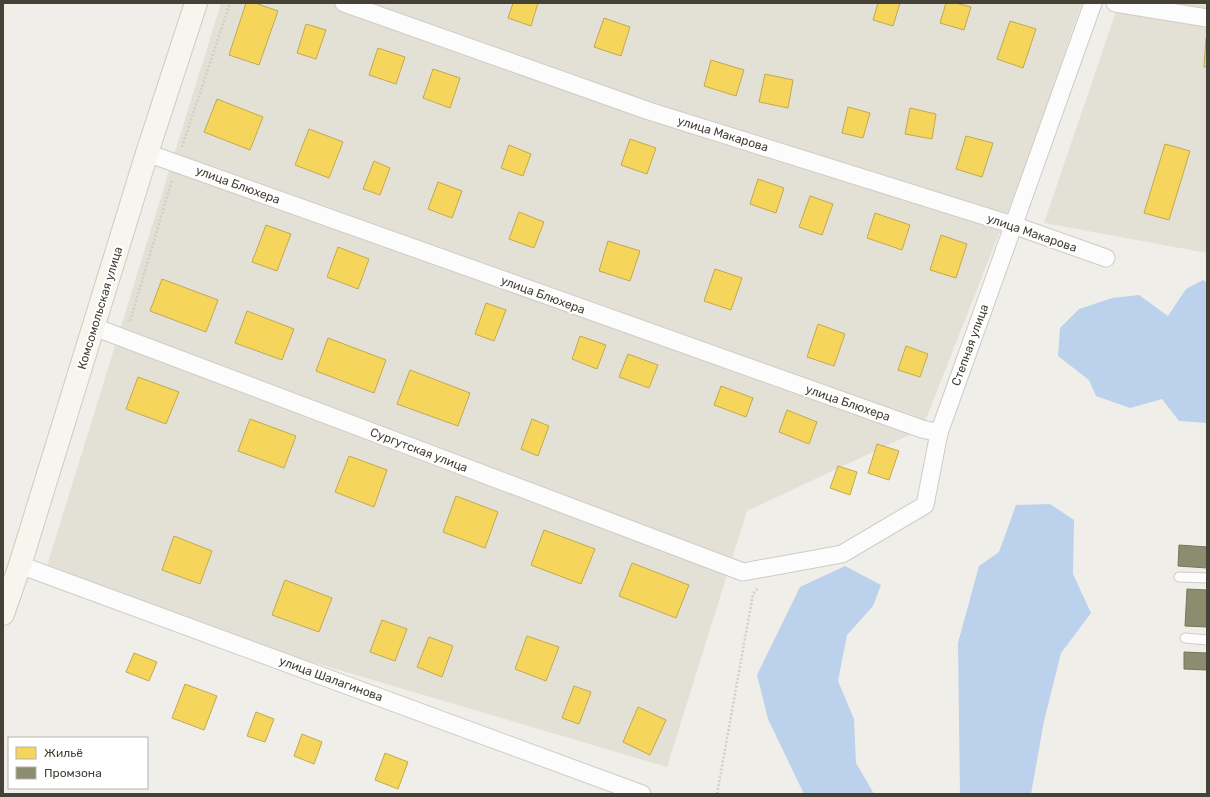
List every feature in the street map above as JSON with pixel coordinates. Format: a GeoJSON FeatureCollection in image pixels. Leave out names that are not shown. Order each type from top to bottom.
{"type":"FeatureCollection","features":[{"type":"Feature","properties":{"kind":"street","name":"Комсомольская улица"},"geometry":{"type":"LineString","coordinates":[[3,614],[20,565],[147,153],[196,3]]}},
{"type":"Feature","properties":{"kind":"street","name":"улица Макарова"},"geometry":{"type":"LineString","coordinates":[[344,3],[649,111],[1013,226],[1106,258]]}},
{"type":"Feature","properties":{"kind":"street","name":"Степная улица"},"geometry":{"type":"LineString","coordinates":[[743,572],[842,554],[925,505],[939,433],[1093,3]]}},
{"type":"Feature","properties":{"kind":"street"},"geometry":{"type":"LineString","coordinates":[[1115,3],[1207,18]]}},
{"type":"Feature","properties":{"kind":"street","name":"улица Блюхера"},"geometry":{"type":"LineString","coordinates":[[147,153],[899,421],[939,433]]}},
{"type":"Feature","properties":{"kind":"street","name":"Сургутская улица"},"geometry":{"type":"LineString","coordinates":[[94,327],[743,572]]}},
{"type":"Feature","properties":{"kind":"street","name":"улица Шалагинова"},"geometry":{"type":"LineString","coordinates":[[20,565],[642,794]]}},
{"type":"Feature","properties":{"kind":"lane"},"geometry":{"type":"LineString","coordinates":[[1179,577],[1207,578]]}},
{"type":"Feature","properties":{"kind":"lane"},"geometry":{"type":"LineString","coordinates":[[1185,638],[1207,640]]}},
{"type":"Feature","properties":{"kind":"path"},"geometry":{"type":"LineString","coordinates":[[717,794],[753,594],[775,566]]}},
{"type":"Feature","properties":{"kind":"shaded area"},"geometry":{"type":"Polygon","coordinates":[[[221,3],[1082,3],[1026,165],[922,429],[747,511],[667,767],[42,582],[221,3]]]}},
{"type":"Feature","properties":{"kind":"shaded area"},"geometry":{"type":"Polygon","coordinates":[[[1119,3],[1207,3],[1207,253],[1044,223],[1119,3]]]}},
{"type":"Feature","properties":{"kind":"water"},"geometry":{"type":"Polygon","coordinates":[[[1203,280],[1207,283],[1207,423],[1179,421],[1162,399],[1130,408],[1096,396],[1089,380],[1058,356],[1060,328],[1079,309],[1112,298],[1139,295],[1168,316],[1186,289],[1203,280]]]}},
{"type":"Feature","properties":{"kind":"water"},"geometry":{"type":"Polygon","coordinates":[[[1050,504],[1074,520],[1073,574],[1091,613],[1061,653],[1044,721],[1031,794],[960,794],[958,643],[979,566],[999,552],[1016,505],[1050,504]]]}},
{"type":"Feature","properties":{"kind":"water"},"geometry":{"type":"Polygon","coordinates":[[[845,566],[881,585],[873,606],[847,635],[838,681],[854,719],[856,763],[874,794],[804,794],[768,719],[757,675],[800,587],[845,566]]]}},
{"type":"Feature","properties":{"kind":"building: Жильё"},"geometry":{"type":"Polygon","coordinates":[[[246,3],[255,3],[278,11],[259,65],[229,55],[246,3]]]}},
{"type":"Feature","properties":{"kind":"building: Жильё"},"geometry":{"type":"Polygon","coordinates":[[[513,3],[538,3],[531,26],[508,18],[513,3]]]}},
{"type":"Feature","properties":{"kind":"building: Жильё"},"geometry":{"type":"Polygon","coordinates":[[[878,3],[900,3],[893,26],[873,20],[878,3]]]}},
{"type":"Feature","properties":{"kind":"building: Жильё"},"geometry":{"type":"Polygon","coordinates":[[[946,3],[955,3],[971,7],[964,30],[940,23],[946,3]]]}},
{"type":"Feature","properties":{"kind":"building: Жильё"},"geometry":{"type":"Polygon","coordinates":[[[604,18],[630,27],[621,56],[594,47],[604,18]]]}},
{"type":"Feature","properties":{"kind":"building: Жильё"},"geometry":{"type":"Polygon","coordinates":[[[1010,21],[1036,29],[1023,68],[997,59],[1010,21]]]}},
{"type":"Feature","properties":{"kind":"building: Жильё"},"geometry":{"type":"Polygon","coordinates":[[[306,24],[326,30],[316,59],[297,53],[306,24]]]}},
{"type":"Feature","properties":{"kind":"building: Жильё"},"geometry":{"type":"Polygon","coordinates":[[[1206,38],[1207,67],[1204,67],[1206,38]]]}},
{"type":"Feature","properties":{"kind":"building: Жильё"},"geometry":{"type":"Polygon","coordinates":[[[378,48],[405,57],[396,84],[369,75],[378,48]]]}},
{"type":"Feature","properties":{"kind":"building: Жильё"},"geometry":{"type":"Polygon","coordinates":[[[711,60],[744,70],[736,96],[704,86],[711,60]]]}},
{"type":"Feature","properties":{"kind":"building: Жильё"},"geometry":{"type":"Polygon","coordinates":[[[433,69],[460,78],[450,108],[423,98],[433,69]]]}},
{"type":"Feature","properties":{"kind":"building: Жильё"},"geometry":{"type":"Polygon","coordinates":[[[765,74],[793,80],[788,108],[759,102],[765,74]]]}},
{"type":"Feature","properties":{"kind":"building: Жильё"},"geometry":{"type":"Polygon","coordinates":[[[217,99],[263,117],[250,150],[204,132],[217,99]]]}},
{"type":"Feature","properties":{"kind":"building: Жильё"},"geometry":{"type":"Polygon","coordinates":[[[848,107],[870,113],[863,138],[842,133],[848,107]]]}},
{"type":"Feature","properties":{"kind":"building: Жильё"},"geometry":{"type":"Polygon","coordinates":[[[910,108],[936,114],[932,139],[905,134],[910,108]]]}},
{"type":"Feature","properties":{"kind":"building: Жильё"},"geometry":{"type":"Polygon","coordinates":[[[309,129],[343,142],[329,178],[295,165],[309,129]]]}},
{"type":"Feature","properties":{"kind":"building: Жильё"},"geometry":{"type":"Polygon","coordinates":[[[966,136],[993,143],[982,177],[956,169],[966,136]]]}},
{"type":"Feature","properties":{"kind":"building: Жильё"},"geometry":{"type":"Polygon","coordinates":[[[630,139],[656,148],[647,174],[621,165],[630,139]]]}},
{"type":"Feature","properties":{"kind":"building: Жильё"},"geometry":{"type":"Polygon","coordinates":[[[1165,144],[1190,151],[1169,220],[1144,213],[1165,144]]]}},
{"type":"Feature","properties":{"kind":"building: Жильё"},"geometry":{"type":"Polygon","coordinates":[[[509,145],[531,154],[523,176],[501,168],[509,145]]]}},
{"type":"Feature","properties":{"kind":"building: Жильё"},"geometry":{"type":"Polygon","coordinates":[[[374,161],[390,168],[380,195],[363,189],[374,161]]]}},
{"type":"Feature","properties":{"kind":"building: Жильё"},"geometry":{"type":"Polygon","coordinates":[[[758,179],[784,188],[776,213],[750,204],[758,179]]]}},
{"type":"Feature","properties":{"kind":"building: Жильё"},"geometry":{"type":"Polygon","coordinates":[[[438,182],[462,191],[452,218],[428,209],[438,182]]]}},
{"type":"Feature","properties":{"kind":"building: Жильё"},"geometry":{"type":"Polygon","coordinates":[[[810,196],[833,204],[822,235],[799,227],[810,196]]]}},
{"type":"Feature","properties":{"kind":"building: Жильё"},"geometry":{"type":"Polygon","coordinates":[[[519,212],[544,222],[534,248],[509,239],[519,212]]]}},
{"type":"Feature","properties":{"kind":"building: Жильё"},"geometry":{"type":"Polygon","coordinates":[[[875,213],[910,225],[902,250],[867,238],[875,213]]]}},
{"type":"Feature","properties":{"kind":"building: Жильё"},"geometry":{"type":"Polygon","coordinates":[[[266,225],[291,234],[277,271],[252,262],[266,225]]]}},
{"type":"Feature","properties":{"kind":"building: Жильё"},"geometry":{"type":"Polygon","coordinates":[[[941,235],[967,244],[956,278],[930,270],[941,235]]]}},
{"type":"Feature","properties":{"kind":"building: Жильё"},"geometry":{"type":"Polygon","coordinates":[[[608,241],[640,251],[630,281],[599,271],[608,241]]]}},
{"type":"Feature","properties":{"kind":"building: Жильё"},"geometry":{"type":"Polygon","coordinates":[[[338,247],[369,259],[358,289],[327,277],[338,247]]]}},
{"type":"Feature","properties":{"kind":"building: Жильё"},"geometry":{"type":"Polygon","coordinates":[[[715,269],[742,278],[731,310],[704,301],[715,269]]]}},
{"type":"Feature","properties":{"kind":"building: Жильё"},"geometry":{"type":"Polygon","coordinates":[[[162,279],[218,300],[206,332],[150,311],[162,279]]]}},
{"type":"Feature","properties":{"kind":"building: Жильё"},"geometry":{"type":"Polygon","coordinates":[[[486,303],[506,310],[494,341],[475,334],[486,303]]]}},
{"type":"Feature","properties":{"kind":"building: Жильё"},"geometry":{"type":"Polygon","coordinates":[[[247,311],[294,329],[282,360],[235,343],[247,311]]]}},
{"type":"Feature","properties":{"kind":"building: Жильё"},"geometry":{"type":"Polygon","coordinates":[[[818,324],[845,334],[834,366],[807,357],[818,324]]]}},
{"type":"Feature","properties":{"kind":"building: Жильё"},"geometry":{"type":"Polygon","coordinates":[[[580,336],[606,345],[597,369],[572,359],[580,336]]]}},
{"type":"Feature","properties":{"kind":"building: Жильё"},"geometry":{"type":"Polygon","coordinates":[[[328,338],[386,360],[374,393],[316,371],[328,338]]]}},
{"type":"Feature","properties":{"kind":"building: Жильё"},"geometry":{"type":"Polygon","coordinates":[[[906,346],[928,354],[920,377],[898,370],[906,346]]]}},
{"type":"Feature","properties":{"kind":"building: Жильё"},"geometry":{"type":"Polygon","coordinates":[[[628,354],[658,365],[649,388],[619,377],[628,354]]]}},
{"type":"Feature","properties":{"kind":"building: Жильё"},"geometry":{"type":"Polygon","coordinates":[[[410,370],[470,393],[458,426],[397,404],[410,370]]]}},
{"type":"Feature","properties":{"kind":"building: Жильё"},"geometry":{"type":"Polygon","coordinates":[[[138,377],[179,392],[166,424],[126,409],[138,377]]]}},
{"type":"Feature","properties":{"kind":"building: Жильё"},"geometry":{"type":"Polygon","coordinates":[[[721,386],[753,398],[746,417],[714,405],[721,386]]]}},
{"type":"Feature","properties":{"kind":"building: Жильё"},"geometry":{"type":"Polygon","coordinates":[[[787,410],[817,422],[809,444],[779,432],[787,410]]]}},
{"type":"Feature","properties":{"kind":"building: Жильё"},"geometry":{"type":"Polygon","coordinates":[[[250,419],[296,436],[284,468],[238,451],[250,419]]]}},
{"type":"Feature","properties":{"kind":"building: Жильё"},"geometry":{"type":"Polygon","coordinates":[[[532,419],[549,426],[538,456],[521,449],[532,419]]]}},
{"type":"Feature","properties":{"kind":"building: Жильё"},"geometry":{"type":"Polygon","coordinates":[[[877,444],[899,451],[889,480],[868,473],[877,444]]]}},
{"type":"Feature","properties":{"kind":"building: Жильё"},"geometry":{"type":"Polygon","coordinates":[[[349,456],[387,470],[374,507],[335,492],[349,456]]]}},
{"type":"Feature","properties":{"kind":"building: Жильё"},"geometry":{"type":"Polygon","coordinates":[[[838,466],[857,472],[850,495],[830,488],[838,466]]]}},
{"type":"Feature","properties":{"kind":"building: Жильё"},"geometry":{"type":"Polygon","coordinates":[[[456,496],[498,512],[485,548],[443,532],[456,496]]]}},
{"type":"Feature","properties":{"kind":"building: Жильё"},"geometry":{"type":"Polygon","coordinates":[[[544,530],[595,549],[581,584],[531,565],[544,530]]]}},
{"type":"Feature","properties":{"kind":"building: Жильё"},"geometry":{"type":"Polygon","coordinates":[[[174,536],[212,551],[200,584],[162,570],[174,536]]]}},
{"type":"Feature","properties":{"kind":"building: Жильё"},"geometry":{"type":"Polygon","coordinates":[[[632,563],[689,585],[676,618],[619,596],[632,563]]]}},
{"type":"Feature","properties":{"kind":"building: Жильё"},"geometry":{"type":"Polygon","coordinates":[[[285,580],[332,598],[319,632],[272,615],[285,580]]]}},
{"type":"Feature","properties":{"kind":"building: Жильё"},"geometry":{"type":"Polygon","coordinates":[[[382,620],[407,629],[395,661],[370,652],[382,620]]]}},
{"type":"Feature","properties":{"kind":"building: Жильё"},"geometry":{"type":"Polygon","coordinates":[[[527,636],[559,647],[546,681],[515,669],[527,636]]]}},
{"type":"Feature","properties":{"kind":"building: Жильё"},"geometry":{"type":"Polygon","coordinates":[[[429,637],[453,646],[442,677],[417,667],[429,637]]]}},
{"type":"Feature","properties":{"kind":"building: Жильё"},"geometry":{"type":"Polygon","coordinates":[[[134,653],[157,662],[149,681],[126,672],[134,653]]]}},
{"type":"Feature","properties":{"kind":"building: Жильё"},"geometry":{"type":"Polygon","coordinates":[[[185,684],[217,696],[204,730],[172,718],[185,684]]]}},
{"type":"Feature","properties":{"kind":"building: Жильё"},"geometry":{"type":"Polygon","coordinates":[[[574,686],[591,692],[579,724],[562,718],[574,686]]]}},
{"type":"Feature","properties":{"kind":"building: Жильё"},"geometry":{"type":"Polygon","coordinates":[[[638,707],[666,720],[650,755],[623,742],[638,707]]]}},
{"type":"Feature","properties":{"kind":"building: Жильё"},"geometry":{"type":"Polygon","coordinates":[[[256,712],[274,719],[265,742],[247,736],[256,712]]]}},
{"type":"Feature","properties":{"kind":"building: Жильё"},"geometry":{"type":"Polygon","coordinates":[[[302,734],[322,742],[314,764],[294,756],[302,734]]]}},
{"type":"Feature","properties":{"kind":"building: Жильё"},"geometry":{"type":"Polygon","coordinates":[[[385,753],[408,762],[398,789],[375,780],[385,753]]]}},
{"type":"Feature","properties":{"kind":"building: Промзона"},"geometry":{"type":"Polygon","coordinates":[[[1179,545],[1207,547],[1207,568],[1178,566],[1179,545]]]}},
{"type":"Feature","properties":{"kind":"building: Промзона"},"geometry":{"type":"Polygon","coordinates":[[[1187,589],[1207,590],[1207,627],[1185,626],[1187,589]]]}},
{"type":"Feature","properties":{"kind":"building: Промзона"},"geometry":{"type":"Polygon","coordinates":[[[1184,652],[1207,653],[1207,670],[1184,669],[1184,652]]]}}]}
